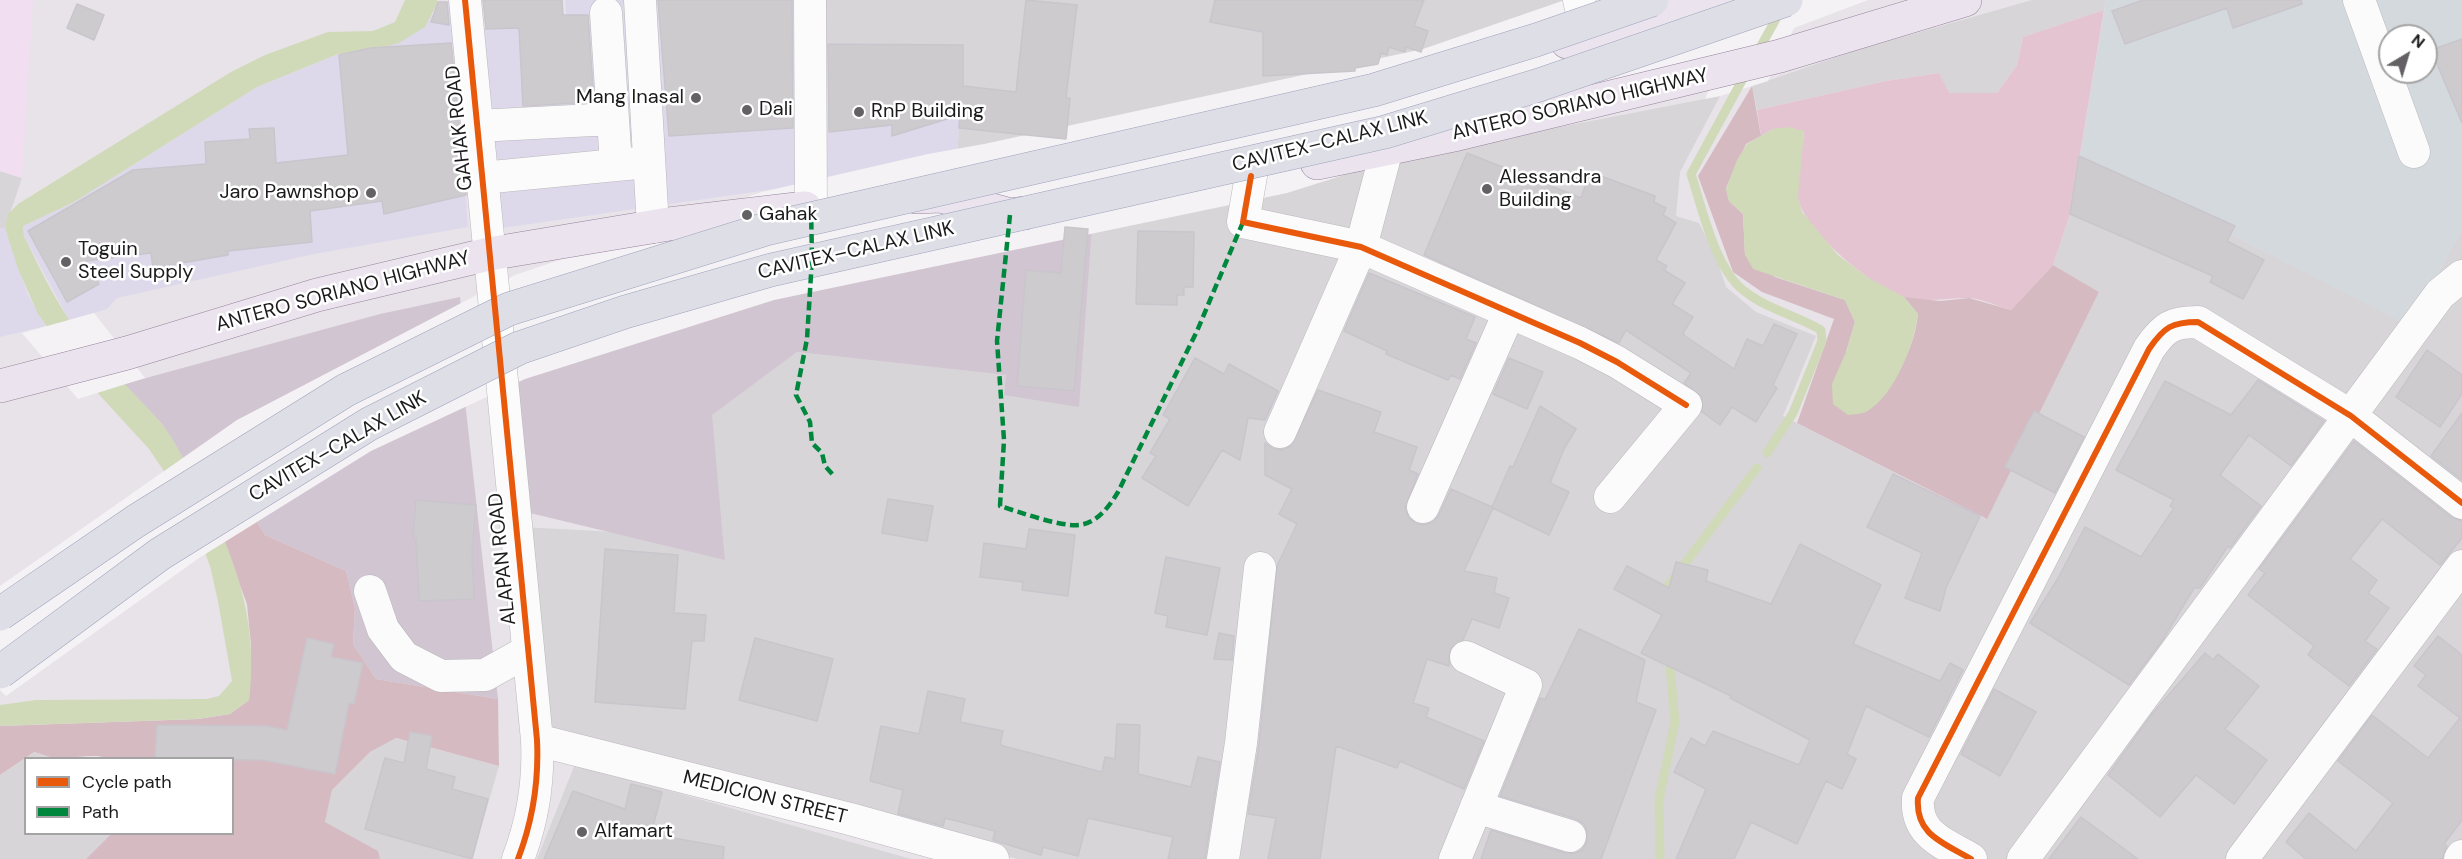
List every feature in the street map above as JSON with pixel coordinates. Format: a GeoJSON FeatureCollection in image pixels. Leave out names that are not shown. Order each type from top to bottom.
{"type":"FeatureCollection","features":[{"type":"Feature","properties":{"kind":"highway","name":"CAVITEX–CALAX LINK"},"geometry":{"type":"LineString","coordinates":[[0,614],[136,521],[346,390],[509,309],[766,229],[1374,90],[1536,40],[1652,0]]}},
{"type":"Feature","properties":{"kind":"highway","name":"CAVITEX–CALAX LINK"},"geometry":{"type":"LineString","coordinates":[[0,672],[160,554],[190,535],[369,424],[519,348],[625,312],[771,270],[1385,132],[1539,86],[1786,0]]}},
{"type":"Feature","properties":{"kind":"main road","name":"ANTERO SORIANO HIGHWAY"},"geometry":{"type":"LineString","coordinates":[[941,196],[1009,162],[1309,102],[1587,38],[1731,0]]}},
{"type":"Feature","properties":{"kind":"main road","name":"ANTERO SORIANO HIGHWAY"},"geometry":{"type":"LineString","coordinates":[[0,386],[127,353],[317,295],[489,254],[653,227],[811,207],[941,196],[1010,214],[1127,198],[1387,149],[1718,72],[1780,56],[1965,0]]}},
{"type":"Feature","properties":{"kind":"street","name":"GAHAK ROAD"},"geometry":{"type":"LineString","coordinates":[[465,0],[489,254]]}},
{"type":"Feature","properties":{"kind":"street"},"geometry":{"type":"LineString","coordinates":[[640,0],[653,227]]}},
{"type":"Feature","properties":{"kind":"street"},"geometry":{"type":"LineString","coordinates":[[810,0],[811,207]]}},
{"type":"Feature","properties":{"kind":"street"},"geometry":{"type":"LineString","coordinates":[[1580,0],[1587,38]]}},
{"type":"Feature","properties":{"kind":"street"},"geometry":{"type":"LineString","coordinates":[[2359,0],[2414,152]]}},
{"type":"Feature","properties":{"kind":"street"},"geometry":{"type":"LineString","coordinates":[[606,13],[616,165]]}},
{"type":"Feature","properties":{"kind":"street"},"geometry":{"type":"LineString","coordinates":[[477,126],[612,120]]}},
{"type":"Feature","properties":{"kind":"street"},"geometry":{"type":"LineString","coordinates":[[1280,432],[1361,247],[1387,149]]}},
{"type":"Feature","properties":{"kind":"street"},"geometry":{"type":"LineString","coordinates":[[482,178],[649,162]]}},
{"type":"Feature","properties":{"kind":"street"},"geometry":{"type":"LineString","coordinates":[[1251,176],[1243,222],[1361,247],[1580,343],[1617,362],[1686,405],[1610,497]]}},
{"type":"Feature","properties":{"kind":"street","name":"ALAPAN ROAD"},"geometry":{"type":"LineString","coordinates":[[489,254],[539,772],[532,814],[518,859]]}},
{"type":"Feature","properties":{"kind":"street"},"geometry":{"type":"LineString","coordinates":[[2023,859],[2440,294],[2462,276]]}},
{"type":"Feature","properties":{"kind":"street"},"geometry":{"type":"LineString","coordinates":[[1423,507],[1509,313]]}},
{"type":"Feature","properties":{"kind":"street"},"geometry":{"type":"LineString","coordinates":[[1971,859],[1924,829],[1919,820],[1918,798],[2144,359],[2160,333],[2178,322],[2198,322],[2351,416],[2462,503]]}},
{"type":"Feature","properties":{"kind":"street"},"geometry":{"type":"LineString","coordinates":[[2242,859],[2462,566]]}},
{"type":"Feature","properties":{"kind":"street"},"geometry":{"type":"LineString","coordinates":[[1223,859],[1241,743],[1260,568]]}},
{"type":"Feature","properties":{"kind":"street"},"geometry":{"type":"LineString","coordinates":[[370,591],[383,629],[404,657],[441,676],[485,675],[528,651]]}},
{"type":"Feature","properties":{"kind":"street"},"geometry":{"type":"LineString","coordinates":[[1455,859],[1526,685],[1466,657]]}},
{"type":"Feature","properties":{"kind":"street","name":"MEDICION STREET"},"geometry":{"type":"LineString","coordinates":[[537,740],[849,819],[993,859]]}},
{"type":"Feature","properties":{"kind":"street"},"geometry":{"type":"LineString","coordinates":[[1476,807],[1570,836]]}},
{"type":"Feature","properties":{"kind":"shaded area"},"geometry":{"type":"Polygon","coordinates":[[[0,0],[33,0],[22,178],[0,171],[0,0]]]}},
{"type":"Feature","properties":{"kind":"shaded area"},"geometry":{"type":"Polygon","coordinates":[[[405,0],[437,0],[438,2],[425,27],[399,43],[365,52],[338,54],[257,87],[74,202],[23,226],[24,236],[51,290],[70,321],[102,361],[166,429],[208,504],[240,584],[250,641],[251,670],[249,700],[230,714],[197,719],[0,726],[0,705],[36,700],[207,699],[219,696],[232,681],[210,566],[196,529],[178,492],[149,449],[83,377],[38,314],[18,269],[5,228],[8,214],[18,204],[231,72],[265,55],[328,32],[373,31],[395,22],[405,0]]]}},
{"type":"Feature","properties":{"kind":"shaded area"},"geometry":{"type":"Polygon","coordinates":[[[565,0],[816,0],[816,43],[963,45],[957,163],[502,228],[484,28],[567,26],[565,0]]]}},
{"type":"Feature","properties":{"kind":"shaded area"},"geometry":{"type":"Polygon","coordinates":[[[816,0],[1648,0],[957,163],[963,45],[816,43],[816,0]]]}},
{"type":"Feature","properties":{"kind":"shaded area"},"geometry":{"type":"Polygon","coordinates":[[[2032,0],[2106,0],[2104,10],[2023,37],[2017,65],[1997,93],[1948,93],[1939,73],[1886,81],[1757,110],[1752,86],[1857,50],[2032,0]]]}},
{"type":"Feature","properties":{"kind":"shaded area"},"geometry":{"type":"Polygon","coordinates":[[[2106,0],[2462,0],[2462,230],[2409,326],[2231,234],[2210,275],[2070,214],[2106,0]]]}},
{"type":"Feature","properties":{"kind":"shaded area"},"geometry":{"type":"Polygon","coordinates":[[[452,1],[468,227],[314,254],[117,298],[107,309],[69,320],[24,236],[23,226],[74,202],[257,87],[338,54],[365,52],[434,14],[438,2],[452,1]]]}},
{"type":"Feature","properties":{"kind":"shaded area"},"geometry":{"type":"Polygon","coordinates":[[[2104,10],[2070,214],[2053,265],[2011,310],[1972,298],[1911,299],[1874,282],[1826,241],[1803,212],[1798,199],[1797,183],[1804,131],[1773,129],[1761,136],[1757,110],[1886,81],[1939,73],[1949,93],[1997,93],[2017,65],[2023,37],[2104,10]]]}},
{"type":"Feature","properties":{"kind":"shaded area"},"geometry":{"type":"Polygon","coordinates":[[[1752,86],[1761,136],[1746,144],[1726,188],[1729,201],[1743,214],[1745,255],[1775,277],[1845,300],[1855,322],[1846,352],[1879,400],[1904,360],[1916,327],[1918,314],[1904,297],[1940,301],[1969,298],[2011,310],[2053,265],[2099,292],[1987,519],[1797,423],[1834,319],[1762,292],[1733,272],[1698,176],[1752,86]]]}},
{"type":"Feature","properties":{"kind":"shaded area"},"geometry":{"type":"Polygon","coordinates":[[[1720,96],[1680,172],[1676,216],[1699,223],[1717,259],[1726,287],[1756,312],[1816,336],[1783,416],[1986,519],[2099,292],[2053,265],[2070,214],[2210,275],[2231,234],[2409,325],[2462,230],[2462,859],[1018,859],[532,725],[522,527],[616,532],[725,559],[711,415],[797,352],[1007,375],[1004,395],[1093,212],[1405,157],[1720,96]]]}},
{"type":"Feature","properties":{"kind":"shaded area"},"geometry":{"type":"Polygon","coordinates":[[[1788,127],[1804,131],[1798,197],[1802,212],[1838,255],[1867,277],[1904,297],[1918,314],[1912,340],[1894,382],[1886,394],[1864,413],[1848,415],[1833,404],[1832,384],[1846,352],[1855,322],[1845,300],[1753,269],[1745,255],[1743,214],[1729,201],[1726,189],[1737,160],[1747,144],[1773,129],[1788,127]]]}},
{"type":"Feature","properties":{"kind":"shaded area"},"geometry":{"type":"Polygon","coordinates":[[[0,171],[22,178],[5,228],[0,228],[0,171]]]}},
{"type":"Feature","properties":{"kind":"shaded area"},"geometry":{"type":"Polygon","coordinates":[[[1093,212],[1079,407],[1004,395],[1006,375],[797,352],[712,415],[725,560],[530,513],[506,292],[1093,212]]]}},
{"type":"Feature","properties":{"kind":"shaded area"},"geometry":{"type":"Polygon","coordinates":[[[0,228],[5,228],[28,295],[46,326],[0,337],[0,228]]]}},
{"type":"Feature","properties":{"kind":"shaded area"},"geometry":{"type":"Polygon","coordinates":[[[460,297],[464,349],[463,383],[498,699],[376,679],[353,644],[355,608],[346,571],[265,535],[246,504],[198,485],[162,424],[124,384],[380,314],[460,297]]]}},
{"type":"Feature","properties":{"kind":"shaded area"},"geometry":{"type":"Polygon","coordinates":[[[246,504],[265,535],[346,571],[355,608],[353,644],[376,679],[498,699],[499,766],[396,738],[370,752],[332,790],[325,822],[378,851],[380,859],[86,859],[110,835],[234,835],[234,757],[49,757],[34,752],[0,775],[0,726],[198,719],[230,714],[249,700],[251,645],[247,604],[211,508],[246,504]]]}},
{"type":"Feature","properties":{"kind":"shaded area"},"geometry":{"type":"Polygon","coordinates":[[[395,738],[499,766],[472,859],[380,859],[377,851],[325,822],[332,790],[370,752],[395,738]]]}},
{"type":"Feature","properties":{"kind":"shaded area"},"geometry":{"type":"Polygon","coordinates":[[[34,752],[51,757],[27,757],[34,752]]]}},
{"type":"Feature","properties":{"kind":"shaded area"},"geometry":{"type":"Polygon","coordinates":[[[24,759],[24,835],[110,835],[86,859],[0,859],[0,775],[24,759]]]}},
{"type":"Feature","properties":{"kind":"shaded area"},"geometry":{"type":"Polygon","coordinates":[[[575,764],[911,859],[537,859],[575,764]]]}},
{"type":"Feature","properties":{"kind":"pier"},"geometry":{"type":"Polygon","coordinates":[[[1565,0],[1868,0],[1794,28],[1768,81],[1720,96],[1705,99],[1725,54],[1287,193],[774,300],[525,379],[371,451],[199,558],[6,696],[0,690],[0,586],[237,420],[515,275],[762,192],[928,154],[984,144],[1423,49],[1565,0]]]}},
{"type":"Feature","properties":{"kind":"pier"},"geometry":{"type":"Polygon","coordinates":[[[94,313],[145,378],[78,399],[22,333],[94,313]]]}},
{"type":"Feature","properties":{"kind":"building"},"geometry":{"type":"Polygon","coordinates":[[[483,0],[562,0],[563,15],[588,15],[594,102],[523,106],[519,28],[486,29],[483,0]]]}},
{"type":"Feature","properties":{"kind":"building"},"geometry":{"type":"Polygon","coordinates":[[[658,0],[792,0],[793,128],[669,136],[658,0]]]}},
{"type":"Feature","properties":{"kind":"building"},"geometry":{"type":"Polygon","coordinates":[[[1026,0],[1077,5],[1066,98],[1070,98],[1066,139],[959,128],[960,115],[892,136],[892,125],[829,132],[828,44],[963,45],[963,86],[1016,92],[1026,0]]]}},
{"type":"Feature","properties":{"kind":"building"},"geometry":{"type":"Polygon","coordinates":[[[1215,0],[1424,0],[1414,26],[1428,31],[1421,52],[1406,47],[1405,52],[1389,47],[1387,55],[1381,53],[1378,64],[1355,68],[1355,71],[1263,76],[1263,32],[1210,22],[1215,0]]]}},
{"type":"Feature","properties":{"kind":"building"},"geometry":{"type":"Polygon","coordinates":[[[2143,0],[2301,0],[2302,4],[2233,28],[2227,8],[2125,44],[2112,11],[2143,0]]]}},
{"type":"Feature","properties":{"kind":"building"},"geometry":{"type":"Polygon","coordinates":[[[438,2],[447,2],[449,25],[431,22],[438,2]]]}},
{"type":"Feature","properties":{"kind":"building"},"geometry":{"type":"Polygon","coordinates":[[[77,4],[104,15],[94,40],[67,28],[77,4]]]}},
{"type":"Feature","properties":{"kind":"building"},"geometry":{"type":"Polygon","coordinates":[[[2462,39],[2462,123],[2438,66],[2438,48],[2462,39]]]}},
{"type":"Feature","properties":{"kind":"building"},"geometry":{"type":"Polygon","coordinates":[[[451,43],[466,195],[384,214],[382,201],[310,211],[312,242],[228,251],[228,255],[153,268],[151,253],[86,261],[99,284],[67,302],[28,231],[133,170],[206,164],[205,142],[250,139],[249,129],[274,128],[276,163],[348,155],[339,55],[371,48],[451,43]]]}},
{"type":"Feature","properties":{"kind":"building"},"geometry":{"type":"Polygon","coordinates":[[[1467,153],[1581,198],[1590,172],[1655,196],[1654,202],[1666,208],[1663,215],[1676,223],[1656,260],[1667,266],[1664,270],[1685,283],[1672,304],[1693,317],[1683,333],[1685,336],[1734,369],[1747,339],[1763,346],[1774,324],[1797,334],[1773,385],[1777,388],[1756,422],[1732,407],[1720,425],[1702,412],[1702,397],[1684,383],[1691,373],[1626,330],[1619,343],[1424,255],[1467,153]]]}},
{"type":"Feature","properties":{"kind":"building"},"geometry":{"type":"Polygon","coordinates":[[[2079,156],[2235,226],[2227,241],[2264,260],[2243,299],[2210,282],[2213,276],[2070,214],[2079,156]]]}},
{"type":"Feature","properties":{"kind":"building"},"geometry":{"type":"Polygon","coordinates":[[[1065,227],[1088,229],[1074,391],[1017,386],[1026,270],[1061,273],[1065,227]]]}},
{"type":"Feature","properties":{"kind":"building"},"geometry":{"type":"Polygon","coordinates":[[[1138,231],[1194,232],[1193,287],[1184,287],[1184,295],[1177,295],[1177,305],[1136,304],[1138,231]]]}},
{"type":"Feature","properties":{"kind":"building"},"geometry":{"type":"Polygon","coordinates":[[[1369,273],[1475,317],[1466,339],[1476,343],[1460,379],[1451,375],[1448,380],[1386,354],[1387,351],[1344,331],[1369,273]]]}},
{"type":"Feature","properties":{"kind":"building"},"geometry":{"type":"Polygon","coordinates":[[[2427,350],[2462,375],[2462,394],[2440,427],[2396,397],[2427,350]]]}},
{"type":"Feature","properties":{"kind":"building"},"geometry":{"type":"Polygon","coordinates":[[[1195,358],[1224,374],[1229,364],[1278,391],[1265,420],[1248,418],[1240,460],[1222,450],[1188,506],[1142,478],[1156,456],[1150,453],[1170,419],[1163,415],[1195,358]]]}},
{"type":"Feature","properties":{"kind":"building"},"geometry":{"type":"Polygon","coordinates":[[[1509,358],[1543,372],[1527,409],[1493,394],[1509,358]]]}},
{"type":"Feature","properties":{"kind":"building"},"geometry":{"type":"Polygon","coordinates":[[[2258,380],[2324,421],[2291,466],[2249,435],[2220,475],[2261,506],[2230,548],[2228,546],[2200,588],[2194,588],[2162,641],[2129,685],[2030,623],[2057,580],[2085,527],[2141,557],[2174,508],[2170,506],[2174,500],[2116,470],[2165,381],[2231,415],[2258,380]]]}},
{"type":"Feature","properties":{"kind":"building"},"geometry":{"type":"Polygon","coordinates":[[[1318,390],[1381,412],[1374,432],[1417,447],[1409,470],[1418,474],[1405,508],[1409,518],[1415,523],[1424,525],[1433,522],[1439,515],[1451,489],[1492,507],[1540,406],[1576,429],[1564,449],[1550,483],[1569,492],[1549,535],[1493,508],[1464,571],[1497,578],[1494,593],[1509,598],[1499,628],[1472,619],[1463,640],[1450,649],[1449,666],[1427,659],[1413,703],[1429,708],[1426,717],[1484,741],[1464,789],[1400,761],[1397,768],[1336,746],[1320,859],[1268,859],[1276,818],[1248,814],[1259,745],[1277,566],[1297,524],[1279,514],[1292,489],[1265,475],[1265,443],[1281,450],[1291,446],[1318,390]]]}},
{"type":"Feature","properties":{"kind":"building"},"geometry":{"type":"Polygon","coordinates":[[[2034,411],[2084,437],[2055,493],[2005,467],[2034,411]]]}},
{"type":"Feature","properties":{"kind":"building"},"geometry":{"type":"Polygon","coordinates":[[[2462,413],[2462,480],[2431,456],[2462,413]]]}},
{"type":"Feature","properties":{"kind":"building"},"geometry":{"type":"Polygon","coordinates":[[[2354,441],[2451,517],[2462,521],[2462,538],[2440,565],[2382,519],[2350,559],[2377,580],[2368,593],[2389,608],[2365,641],[2377,649],[2349,686],[2308,655],[2314,646],[2248,595],[2265,573],[2259,569],[2354,441]]]}},
{"type":"Feature","properties":{"kind":"building"},"geometry":{"type":"Polygon","coordinates":[[[1893,474],[1980,516],[1946,588],[1940,611],[1905,598],[1922,553],[1867,527],[1893,474]]]}},
{"type":"Feature","properties":{"kind":"building"},"geometry":{"type":"Polygon","coordinates":[[[888,499],[933,506],[927,541],[882,533],[888,499]]]}},
{"type":"Feature","properties":{"kind":"building"},"geometry":{"type":"Polygon","coordinates":[[[416,500],[476,505],[472,552],[474,599],[419,601],[416,538],[413,538],[416,500]]]}},
{"type":"Feature","properties":{"kind":"building"},"geometry":{"type":"Polygon","coordinates":[[[1029,529],[1075,535],[1068,596],[1022,590],[1023,582],[980,577],[984,543],[1026,549],[1029,529]]]}},
{"type":"Feature","properties":{"kind":"building"},"geometry":{"type":"Polygon","coordinates":[[[1800,544],[1881,585],[1853,644],[1940,681],[1950,663],[1963,670],[1929,737],[1866,706],[1847,754],[1856,759],[1842,789],[1826,781],[1797,844],[1751,822],[1734,859],[1676,859],[1706,789],[1674,772],[1691,738],[1705,746],[1713,731],[1799,765],[1810,740],[1730,698],[1731,696],[1641,653],[1662,615],[1614,589],[1627,566],[1669,588],[1676,562],[1708,570],[1706,581],[1771,604],[1800,544]]]}},
{"type":"Feature","properties":{"kind":"building"},"geometry":{"type":"Polygon","coordinates":[[[605,549],[678,555],[674,613],[706,615],[704,641],[692,641],[685,709],[595,702],[605,549]]]}},
{"type":"Feature","properties":{"kind":"building"},"geometry":{"type":"Polygon","coordinates":[[[1166,557],[1220,568],[1207,635],[1166,627],[1168,616],[1155,613],[1166,557]]]}},
{"type":"Feature","properties":{"kind":"building"},"geometry":{"type":"Polygon","coordinates":[[[1579,629],[1645,660],[1636,702],[1656,710],[1601,859],[1481,859],[1491,830],[1565,853],[1582,850],[1587,842],[1587,831],[1584,824],[1576,819],[1500,796],[1540,698],[1545,700],[1579,629]]]}},
{"type":"Feature","properties":{"kind":"building"},"geometry":{"type":"Polygon","coordinates":[[[1219,633],[1234,636],[1232,660],[1214,659],[1219,633]]]}},
{"type":"Feature","properties":{"kind":"building"},"geometry":{"type":"Polygon","coordinates":[[[2438,636],[2462,655],[2462,820],[2444,844],[2447,846],[2442,859],[2306,859],[2286,842],[2309,813],[2356,851],[2393,803],[2338,761],[2372,715],[2428,758],[2460,718],[2418,686],[2426,675],[2414,666],[2438,636]]]}},
{"type":"Feature","properties":{"kind":"building"},"geometry":{"type":"Polygon","coordinates":[[[307,638],[334,644],[331,657],[363,663],[354,704],[349,703],[335,774],[262,760],[234,760],[234,757],[155,757],[157,725],[267,726],[287,730],[307,638]]]}},
{"type":"Feature","properties":{"kind":"building"},"geometry":{"type":"Polygon","coordinates":[[[755,638],[833,659],[817,721],[739,700],[755,638]]]}},
{"type":"Feature","properties":{"kind":"building"},"geometry":{"type":"Polygon","coordinates":[[[2205,653],[2213,660],[2218,654],[2259,686],[2225,729],[2267,760],[2234,804],[2196,775],[2160,817],[2108,775],[2152,714],[2205,653]]]}},
{"type":"Feature","properties":{"kind":"building"},"geometry":{"type":"Polygon","coordinates":[[[1994,689],[2036,712],[2000,776],[1961,754],[1994,689]]]}},
{"type":"Feature","properties":{"kind":"building"},"geometry":{"type":"Polygon","coordinates":[[[928,691],[965,699],[960,722],[1003,731],[1000,745],[1102,772],[1105,757],[1115,759],[1117,724],[1140,725],[1138,774],[1191,787],[1198,757],[1220,762],[1205,859],[1168,859],[1173,837],[1088,818],[1078,856],[1043,847],[1041,855],[993,840],[995,831],[945,818],[943,826],[898,814],[903,790],[870,781],[881,726],[919,734],[928,691]]]}},
{"type":"Feature","properties":{"kind":"building"},"geometry":{"type":"Polygon","coordinates":[[[410,732],[432,736],[426,769],[455,777],[452,789],[488,799],[472,859],[365,829],[385,758],[404,763],[410,732]]]}},
{"type":"Feature","properties":{"kind":"building"},"geometry":{"type":"Polygon","coordinates":[[[631,784],[662,792],[651,834],[724,847],[723,859],[544,859],[573,791],[625,809],[631,784]]]}},
{"type":"Feature","properties":{"kind":"building"},"geometry":{"type":"Polygon","coordinates":[[[2081,817],[2138,859],[2049,859],[2081,817]]]}},
{"type":"Feature","properties":{"kind":"waterway"},"geometry":{"type":"LineString","coordinates":[[1757,53],[1781,10]]}},
{"type":"Feature","properties":{"kind":"waterway"},"geometry":{"type":"LineString","coordinates":[[1746,73],[1691,174],[1717,253],[1733,280],[1752,297],[1821,330],[1822,341],[1793,413],[1767,453]]}},
{"type":"Feature","properties":{"kind":"waterway"},"geometry":{"type":"LineString","coordinates":[[1665,597],[1665,590],[1757,468]]}},
{"type":"Feature","properties":{"kind":"waterway"},"geometry":{"type":"LineString","coordinates":[[1660,859],[1659,800],[1675,722],[1669,655]]}},
{"type":"Feature","properties":{"kind":"marked path"},"geometry":{"type":"LineString","coordinates":[[811,207],[812,259],[807,339],[796,395],[810,422],[812,443],[822,453],[825,466],[834,476]]}},
{"type":"Feature","properties":{"kind":"marked path"},"geometry":{"type":"LineString","coordinates":[[1010,215],[997,341],[1004,440],[1000,506],[1071,525],[1085,524],[1097,518],[1118,492],[1197,331],[1243,222]]}},
{"type":"Feature","properties":{"kind":"cycle path"},"geometry":{"type":"LineString","coordinates":[[465,0],[537,740],[534,800],[528,830],[518,859]]}},
{"type":"Feature","properties":{"kind":"cycle path"},"geometry":{"type":"LineString","coordinates":[[1251,176],[1243,222],[1361,247],[1580,343],[1617,362],[1686,405]]}},
{"type":"Feature","properties":{"kind":"cycle path"},"geometry":{"type":"LineString","coordinates":[[1971,859],[1942,842],[1926,829],[1918,811],[1918,798],[2149,349],[2169,327],[2181,323],[2198,322],[2351,416],[2462,503]]}},
{"type":"Feature","properties":{"kind":"place","name":"Mang Inasal"},"geometry":{"type":"Point","coordinates":[696,98]}},
{"type":"Feature","properties":{"kind":"place","name":"Dali"},"geometry":{"type":"Point","coordinates":[747,110]}},
{"type":"Feature","properties":{"kind":"place","name":"RnP Building"},"geometry":{"type":"Point","coordinates":[859,112]}},
{"type":"Feature","properties":{"kind":"place","name":"Alessandra Building"},"geometry":{"type":"Point","coordinates":[1487,189]}},
{"type":"Feature","properties":{"kind":"place","name":"Jaro Pawnshop"},"geometry":{"type":"Point","coordinates":[371,193]}},
{"type":"Feature","properties":{"kind":"place","name":"Gahak"},"geometry":{"type":"Point","coordinates":[747,215]}},
{"type":"Feature","properties":{"kind":"place","name":"Toguin Steel Supply"},"geometry":{"type":"Point","coordinates":[66,262]}},
{"type":"Feature","properties":{"kind":"place","name":"Alfamart"},"geometry":{"type":"Point","coordinates":[582,832]}}]}
